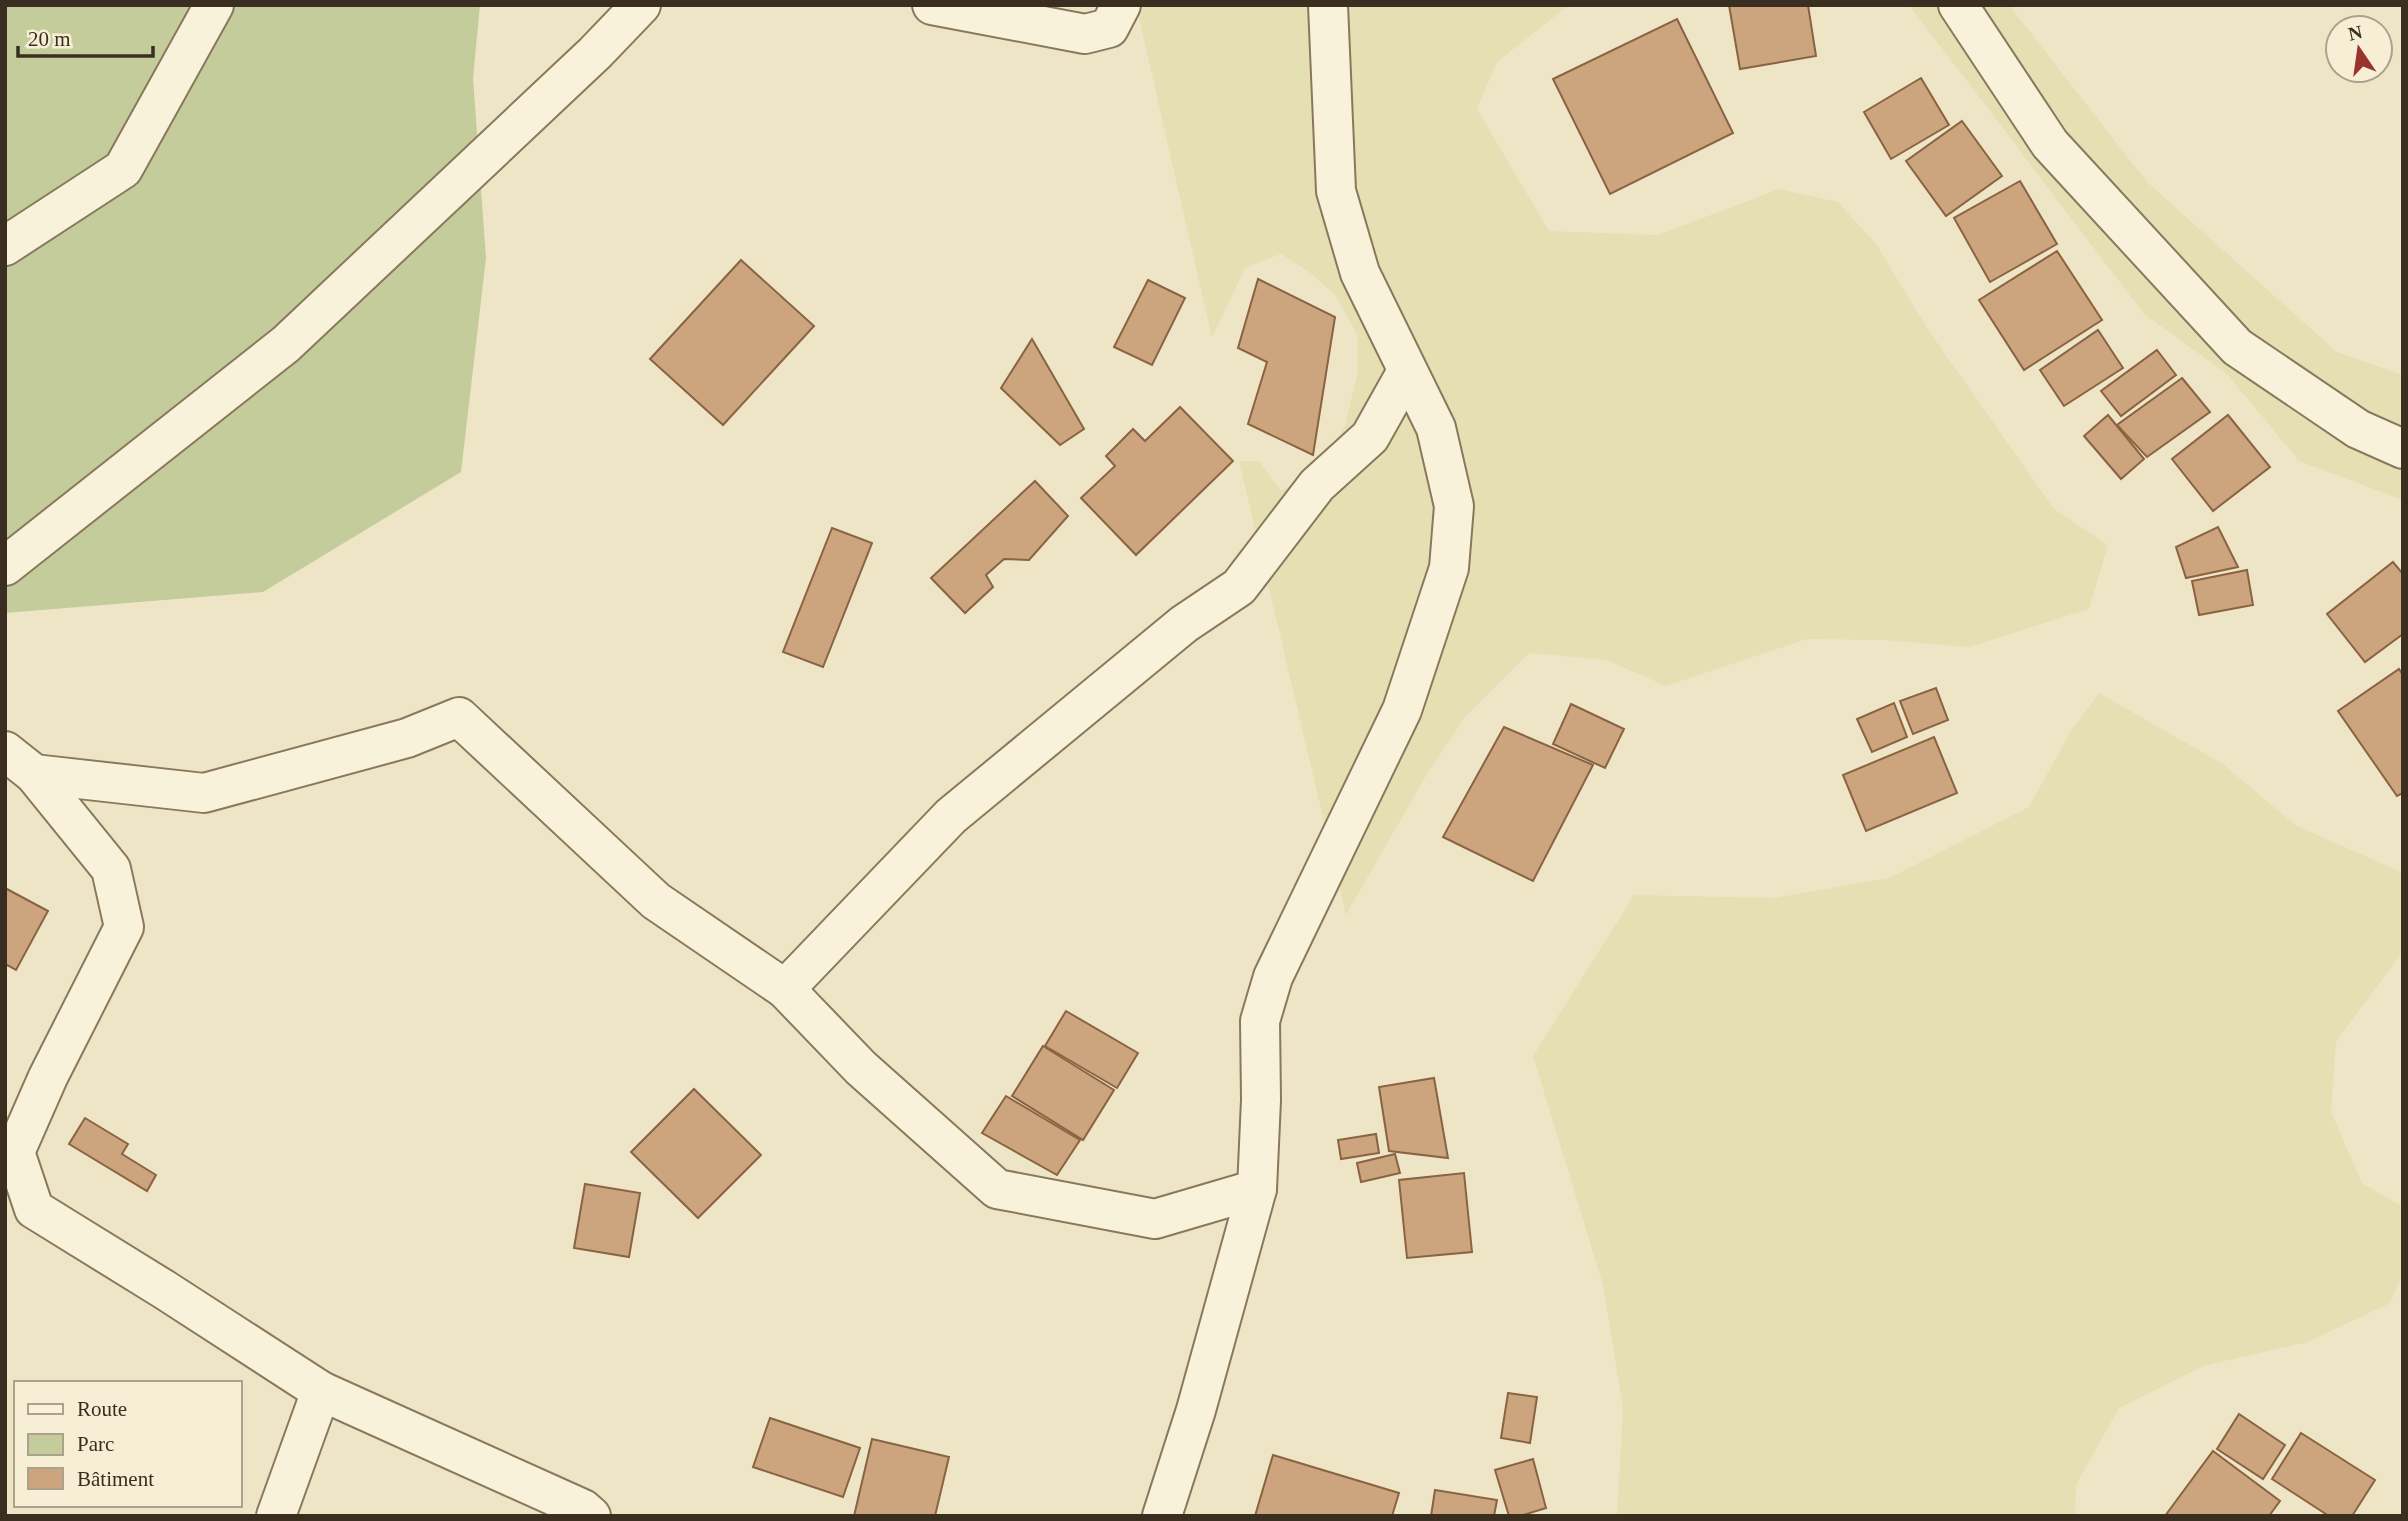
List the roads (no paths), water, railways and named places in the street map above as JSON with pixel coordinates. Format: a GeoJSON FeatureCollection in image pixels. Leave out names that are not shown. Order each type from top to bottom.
{"type":"FeatureCollection","features":[{"type":"Feature","properties":{"kind":"street"},"geometry":{"type":"LineString","coordinates":[[5,246],[123,169],[214,5]]}},
{"type":"Feature","properties":{"kind":"street"},"geometry":{"type":"LineString","coordinates":[[5,566],[286,344],[595,53],[641,5]]}},
{"type":"Feature","properties":{"kind":"street"},"geometry":{"type":"LineString","coordinates":[[932,5],[1085,34],[1110,28],[1121,5]]}},
{"type":"Feature","properties":{"kind":"street"},"geometry":{"type":"LineString","coordinates":[[1162,1516],[1257,1189],[1261,1021],[1273,977],[1402,710],[1449,568],[1454,506],[1436,428],[1360,273],[1336,191],[1328,5]]}},
{"type":"Feature","properties":{"kind":"street"},"geometry":{"type":"LineString","coordinates":[[1958,5],[2050,144],[2237,347],[2358,429],[2403,449]]}},
{"type":"Feature","properties":{"kind":"street"},"geometry":{"type":"LineString","coordinates":[[785,989],[951,816],[1184,624],[1239,587],[1317,485],[1370,436],[1407,371]]}},
{"type":"Feature","properties":{"kind":"street"},"geometry":{"type":"LineString","coordinates":[[19,763],[204,793],[407,738],[459,717],[656,901],[785,989],[862,1068],[997,1189],[1155,1219],[1257,1189]]}},
{"type":"Feature","properties":{"kind":"street"},"geometry":{"type":"LineString","coordinates":[[19,763],[111,869],[124,928],[48,1077],[15,1152],[34,1209],[321,1391],[583,1509],[591,1516]]}},
{"type":"Feature","properties":{"kind":"street"},"geometry":{"type":"LineString","coordinates":[[276,1516],[321,1391]]}}]}
